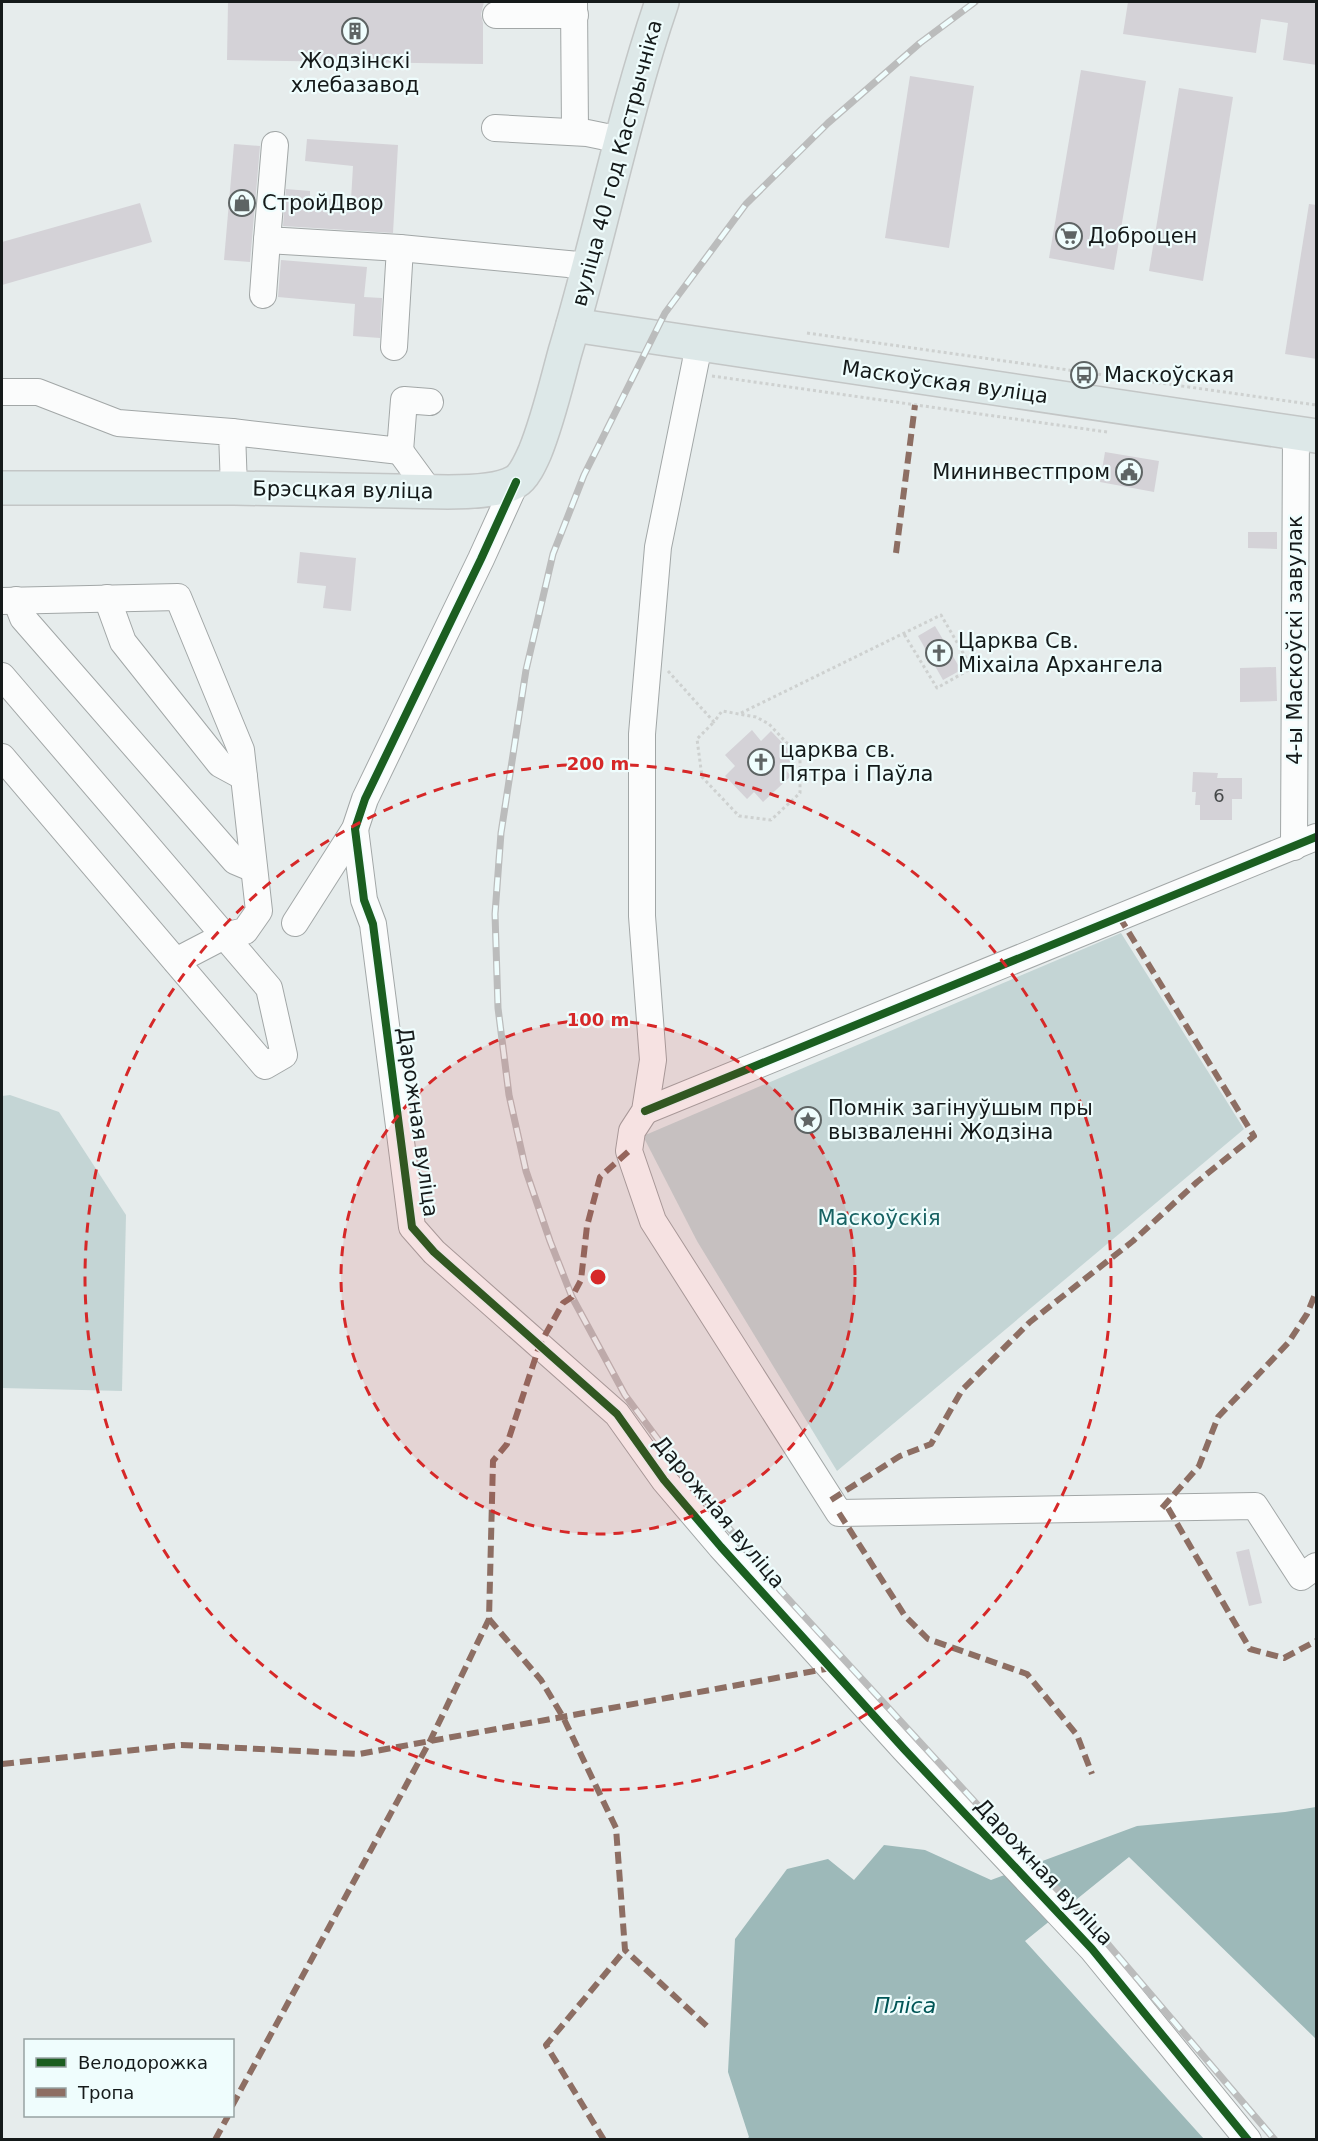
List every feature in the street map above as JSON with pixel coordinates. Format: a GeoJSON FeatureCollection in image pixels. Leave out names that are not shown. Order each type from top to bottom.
{"type":"FeatureCollection","features":[{"type":"Feature","properties":{"kind":"main road","name":"вуліца 40 год Кастрычніка"},"geometry":{"type":"LineString","coordinates":[[573,325],[643,57],[662,2]]}},
{"type":"Feature","properties":{"kind":"main road","name":"Маскоўская вуліца"},"geometry":{"type":"LineString","coordinates":[[573,325],[702,360],[1306,434]]}},
{"type":"Feature","properties":{"kind":"main road"},"geometry":{"type":"LineString","coordinates":[[516,482],[535,452],[573,325]]}},
{"type":"Feature","properties":{"kind":"main road","name":"Брэсцкая вуліца"},"geometry":{"type":"LineString","coordinates":[[2,488],[234,488],[430,492],[481,491],[516,482]]}},
{"type":"Feature","properties":{"kind":"street"},"geometry":{"type":"LineString","coordinates":[[496,15],[574,8],[575,132]]}},
{"type":"Feature","properties":{"kind":"street"},"geometry":{"type":"LineString","coordinates":[[495,128],[587,133],[621,140]]}},
{"type":"Feature","properties":{"kind":"street"},"geometry":{"type":"LineString","coordinates":[[263,295],[275,145]]}},
{"type":"Feature","properties":{"kind":"street"},"geometry":{"type":"LineString","coordinates":[[267,240],[400,248],[589,266]]}},
{"type":"Feature","properties":{"kind":"street"},"geometry":{"type":"LineString","coordinates":[[394,346],[400,248]]}},
{"type":"Feature","properties":{"kind":"street"},"geometry":{"type":"LineString","coordinates":[[702,360],[658,547],[642,734],[642,916],[653,1060],[645,1111],[632,1131],[629,1151],[653,1221],[839,1513],[1255,1506],[1301,1577],[1317,1566]]}},
{"type":"Feature","properties":{"kind":"street"},"geometry":{"type":"LineString","coordinates":[[2,392],[38,392],[118,423],[232,432],[400,451]]}},
{"type":"Feature","properties":{"kind":"street"},"geometry":{"type":"LineString","coordinates":[[430,402],[404,400],[400,451],[430,492]]}},
{"type":"Feature","properties":{"kind":"street"},"geometry":{"type":"LineString","coordinates":[[232,432],[234,488]]}},
{"type":"Feature","properties":{"kind":"street","name":"4-ы Маскоўскі завулак"},"geometry":{"type":"LineString","coordinates":[[1305,842],[1306,434]]}},
{"type":"Feature","properties":{"kind":"street"},"geometry":{"type":"LineString","coordinates":[[295,923],[355,829],[365,799],[516,482]]}},
{"type":"Feature","properties":{"kind":"street"},"geometry":{"type":"LineString","coordinates":[[9,600],[178,597],[242,750],[259,911],[245,931],[224,936],[176,961]]}},
{"type":"Feature","properties":{"kind":"street"},"geometry":{"type":"LineString","coordinates":[[107,598],[123,642],[220,764],[244,777]]}},
{"type":"Feature","properties":{"kind":"street"},"geometry":{"type":"LineString","coordinates":[[9,600],[235,861],[254,868]]}},
{"type":"Feature","properties":{"kind":"street"},"geometry":{"type":"LineString","coordinates":[[2,676],[269,988],[284,1055],[265,1066],[2,757]]}},
{"type":"Feature","properties":{"kind":"street","name":"Дарожная вуліца"},"geometry":{"type":"LineString","coordinates":[[355,829],[364,900],[373,924],[412,1227],[434,1252],[617,1414],[664,1480],[721,1547],[904,1749],[1078,1933],[1248,2139]]}},
{"type":"Feature","properties":{"kind":"street"},"geometry":{"type":"LineString","coordinates":[[645,1111],[1305,842]]}},
{"type":"Feature","properties":{"kind":"path"},"geometry":{"type":"LineString","coordinates":[[797,332],[1317,405]]}},
{"type":"Feature","properties":{"kind":"path"},"geometry":{"type":"LineString","coordinates":[[702,360],[1108,432]]}},
{"type":"Feature","properties":{"kind":"path"},"geometry":{"type":"LineString","coordinates":[[740,714],[942,615],[972,668],[938,688],[904,634]]}},
{"type":"Feature","properties":{"kind":"path"},"geometry":{"type":"LineString","coordinates":[[647,666],[663,666],[714,722]]}},
{"type":"Feature","properties":{"kind":"path"},"geometry":{"type":"LineString","coordinates":[[722,711],[756,717],[769,724],[800,757],[800,793],[771,820],[739,816],[702,777],[697,739],[714,722],[722,711]]}},
{"type":"Feature","properties":{"kind":"green space","name":"Маскоўскія"},"geometry":{"type":"Polygon","coordinates":[[[1121,933],[1244,1129],[837,1471],[697,1241],[643,1136],[1121,933]]]}},
{"type":"Feature","properties":{"kind":"green space"},"geometry":{"type":"Polygon","coordinates":[[[10,1095],[59,1112],[126,1215],[122,1391],[2,1388],[2,1096],[10,1095]]]}},
{"type":"Feature","properties":{"kind":"water","name":"Пліса"},"geometry":{"type":"Polygon","coordinates":[[[1316,1807],[1316,2039],[1129,1857],[1025,1941],[1204,2139],[747,2139],[749,2137],[728,2072],[735,1939],[787,1869],[828,1859],[854,1880],[884,1845],[925,1850],[991,1880],[1137,1826],[1316,1807]]]}},
{"type":"Feature","properties":{"kind":"building","name":"Жодзінскі хлебазавод"},"geometry":{"type":"Polygon","coordinates":[[[228,2],[484,2],[481,14],[483,64],[227,60],[228,2]]]}},
{"type":"Feature","properties":{"kind":"building"},"geometry":{"type":"Polygon","coordinates":[[[1128,2],[1317,2],[1317,65],[1283,60],[1288,23],[1261,19],[1256,53],[1123,34],[1128,2]]]}},
{"type":"Feature","properties":{"kind":"building"},"geometry":{"type":"Polygon","coordinates":[[[1081,70],[1146,81],[1114,270],[1049,258],[1081,70]]]}},
{"type":"Feature","properties":{"kind":"building"},"geometry":{"type":"Polygon","coordinates":[[[910,76],[974,86],[949,248],[885,238],[910,76]]]}},
{"type":"Feature","properties":{"kind":"building"},"geometry":{"type":"Polygon","coordinates":[[[1179,88],[1233,97],[1203,281],[1149,271],[1179,88]]]}},
{"type":"Feature","properties":{"kind":"building"},"geometry":{"type":"Polygon","coordinates":[[[307,139],[398,145],[393,233],[283,226],[286,189],[310,191],[310,198],[351,200],[353,166],[305,161],[307,139]]]}},
{"type":"Feature","properties":{"kind":"building","name":"СтройДвор"},"geometry":{"type":"Polygon","coordinates":[[[234,144],[260,146],[250,262],[224,260],[234,144]]]}},
{"type":"Feature","properties":{"kind":"building"},"geometry":{"type":"Polygon","coordinates":[[[140,203],[152,242],[2,285],[2,242],[140,203]]]}},
{"type":"Feature","properties":{"kind":"building"},"geometry":{"type":"Polygon","coordinates":[[[1309,204],[1317,205],[1317,359],[1285,354],[1309,204]]]}},
{"type":"Feature","properties":{"kind":"building"},"geometry":{"type":"Polygon","coordinates":[[[281,260],[367,267],[364,297],[382,298],[380,338],[353,336],[355,304],[278,297],[281,260]]]}},
{"type":"Feature","properties":{"kind":"building","name":"Мининвестпром"},"geometry":{"type":"Polygon","coordinates":[[[1105,452],[1159,461],[1154,492],[1100,482],[1105,452]]]}},
{"type":"Feature","properties":{"kind":"building"},"geometry":{"type":"Polygon","coordinates":[[[1248,532],[1277,532],[1277,549],[1248,548],[1248,532]]]}},
{"type":"Feature","properties":{"kind":"building"},"geometry":{"type":"Polygon","coordinates":[[[300,552],[356,558],[351,611],[323,608],[326,586],[297,583],[300,552]]]}},
{"type":"Feature","properties":{"kind":"building","name":"Царква Св. Міхаіла Архангела"},"geometry":{"type":"Polygon","coordinates":[[[935,626],[961,670],[943,680],[918,636],[935,626]]]}},
{"type":"Feature","properties":{"kind":"building"},"geometry":{"type":"Polygon","coordinates":[[[1276,667],[1277,701],[1240,702],[1240,668],[1276,667]]]}},
{"type":"Feature","properties":{"kind":"building","name":"царква св. Пятра і Паўла"},"geometry":{"type":"Polygon","coordinates":[[[752,730],[761,741],[771,731],[796,757],[784,768],[791,776],[763,802],[754,792],[747,799],[725,776],[735,766],[725,755],[752,730]]]}},
{"type":"Feature","properties":{"kind":"building"},"geometry":{"type":"Polygon","coordinates":[[[1193,772],[1218,773],[1217,778],[1242,778],[1242,799],[1232,799],[1232,820],[1200,820],[1200,805],[1195,805],[1196,792],[1192,792],[1193,772]]]}},
{"type":"Feature","properties":{"kind":"building"},"geometry":{"type":"Polygon","coordinates":[[[1249,1549],[1262,1603],[1249,1606],[1236,1552],[1249,1549]]]}},
{"type":"Feature","properties":{"kind":"railway"},"geometry":{"type":"LineString","coordinates":[[975,2],[920,43],[828,123],[746,204],[665,313],[584,475],[553,554],[526,670],[501,833],[495,914],[498,1008],[509,1095],[526,1171],[550,1241],[572,1297],[625,1395],[680,1469],[781,1591],[1020,1851],[1089,1922],[1275,2140]]}},
{"type":"Feature","properties":{"kind":"marked path"},"geometry":{"type":"LineString","coordinates":[[896,553],[915,405]]}},
{"type":"Feature","properties":{"kind":"marked path"},"geometry":{"type":"LineString","coordinates":[[831,1500],[900,1456],[931,1444],[962,1390],[1030,1322],[1133,1241],[1197,1182],[1254,1136],[1120,918]]}},
{"type":"Feature","properties":{"kind":"marked path"},"geometry":{"type":"LineString","coordinates":[[234,2102],[430,1741],[489,1619],[493,1461],[507,1444],[540,1344],[563,1303],[572,1297],[581,1280],[587,1226],[600,1177],[629,1151]]}},
{"type":"Feature","properties":{"kind":"marked path"},"geometry":{"type":"LineString","coordinates":[[1162,1508],[1199,1466],[1218,1417],[1288,1343],[1307,1314],[1316,1292]]}},
{"type":"Feature","properties":{"kind":"marked path"},"geometry":{"type":"LineString","coordinates":[[1168,1508],[1250,1649],[1284,1658],[1316,1641]]}},
{"type":"Feature","properties":{"kind":"marked path"},"geometry":{"type":"LineString","coordinates":[[839,1513],[905,1616],[928,1639],[1027,1674],[1077,1735],[1092,1774]]}},
{"type":"Feature","properties":{"kind":"marked path"},"geometry":{"type":"LineString","coordinates":[[489,1619],[541,1680],[563,1717],[616,1828],[625,1950],[709,2028]]}},
{"type":"Feature","properties":{"kind":"marked path"},"geometry":{"type":"LineString","coordinates":[[2,1764],[181,1745],[359,1754],[831,1668]]}},
{"type":"Feature","properties":{"kind":"marked path"},"geometry":{"type":"LineString","coordinates":[[604,2140],[546,2045],[625,1950]]}},
{"type":"Feature","properties":{"kind":"marked path"},"geometry":{"type":"LineString","coordinates":[[215,2140],[227,2117]]}},
{"type":"Feature","properties":{"kind":"cycle path"},"geometry":{"type":"LineString","coordinates":[[516,482],[365,799],[355,829],[364,900],[373,924],[412,1227],[434,1252],[617,1414],[664,1480],[721,1547],[904,1749],[1092,1949],[1248,2140]]}},
{"type":"Feature","properties":{"kind":"cycle path"},"geometry":{"type":"LineString","coordinates":[[645,1111],[1316,837]]}},
{"type":"Feature","properties":{"kind":"place","name":"Жодзінскі хлебазавод"},"geometry":{"type":"Point","coordinates":[355,31]}},
{"type":"Feature","properties":{"kind":"place","name":"СтройДвор"},"geometry":{"type":"Point","coordinates":[242,203]}},
{"type":"Feature","properties":{"kind":"place","name":"Доброцен"},"geometry":{"type":"Point","coordinates":[1069,236]}},
{"type":"Feature","properties":{"kind":"place","name":"Маскоўская"},"geometry":{"type":"Point","coordinates":[1084,375]}},
{"type":"Feature","properties":{"kind":"place","name":"Мининвестпром"},"geometry":{"type":"Point","coordinates":[1129,472]}},
{"type":"Feature","properties":{"kind":"place","name":"Царква Св. Міхаіла Архангела"},"geometry":{"type":"Point","coordinates":[939,653]}},
{"type":"Feature","properties":{"kind":"place","name":"царква св. Пятра і Паўла"},"geometry":{"type":"Point","coordinates":[761,762]}},
{"type":"Feature","properties":{"kind":"place","name":"Помнік загінуўшым пры вызваленні Жодзіна"},"geometry":{"type":"Point","coordinates":[808,1120]}}]}
